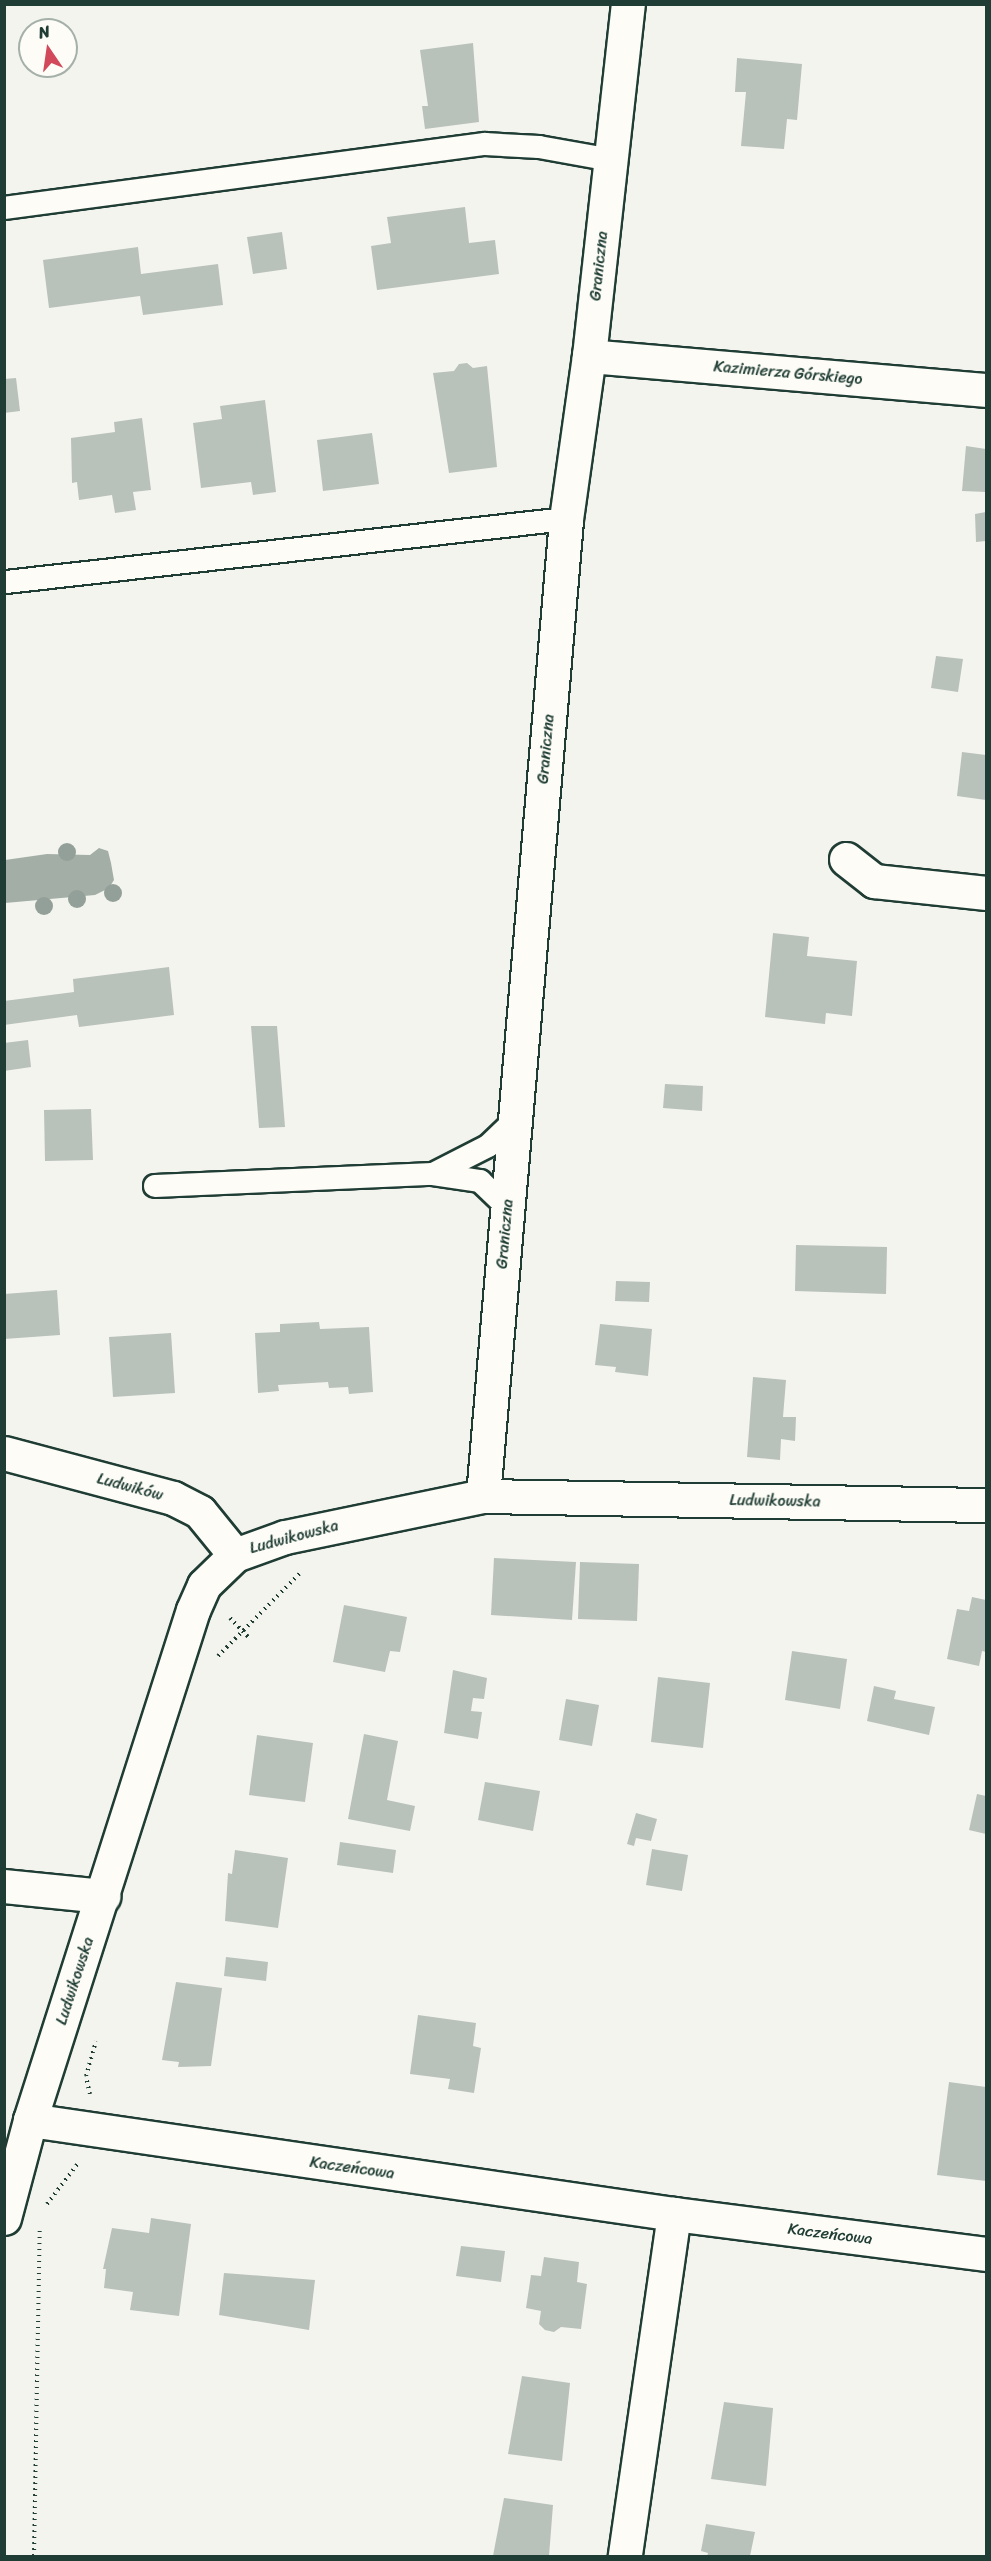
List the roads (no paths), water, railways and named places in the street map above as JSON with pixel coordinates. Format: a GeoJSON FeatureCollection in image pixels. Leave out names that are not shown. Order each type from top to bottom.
{"type":"FeatureCollection","features":[{"type":"Feature","properties":{"kind":"street","name":"Graniczna"},"geometry":{"type":"LineString","coordinates":[[483,1496],[566,519],[589,356],[628,4]]}},
{"type":"Feature","properties":{"kind":"street","name":"Kazimierza Górskiego"},"geometry":{"type":"LineString","coordinates":[[589,356],[987,390]]}},
{"type":"Feature","properties":{"kind":"street"},"geometry":{"type":"LineString","coordinates":[[846,859],[874,881],[987,893]]}},
{"type":"Feature","properties":{"kind":"street","name":"Ludwików"},"geometry":{"type":"LineString","coordinates":[[4,1453],[172,1498],[200,1512],[235,1555]]}},
{"type":"Feature","properties":{"kind":"street","name":"Ludwikowska"},"geometry":{"type":"LineString","coordinates":[[4,2218],[30,2120],[193,1610],[204,1585],[235,1555],[285,1537],[483,1496],[987,1505]]}},
{"type":"Feature","properties":{"kind":"street"},"geometry":{"type":"LineString","coordinates":[[4,1887],[103,1896]]}},
{"type":"Feature","properties":{"kind":"street","name":"Kaczeńcowa"},"geometry":{"type":"LineString","coordinates":[[30,2120],[674,2214],[987,2254]]}},
{"type":"Feature","properties":{"kind":"street"},"geometry":{"type":"LineString","coordinates":[[625,2556],[674,2214]]}},
{"type":"Feature","properties":{"kind":"lane"},"geometry":{"type":"LineString","coordinates":[[4,208],[485,144],[539,147],[610,160]]}},
{"type":"Feature","properties":{"kind":"lane"},"geometry":{"type":"LineString","coordinates":[[6,582],[566,519]]}},
{"type":"Feature","properties":{"kind":"lane"},"geometry":{"type":"LineString","coordinates":[[434,1174],[488,1146],[515,1120]]}},
{"type":"Feature","properties":{"kind":"lane"},"geometry":{"type":"LineString","coordinates":[[155,1186],[434,1174],[480,1181],[507,1207]]}}]}
